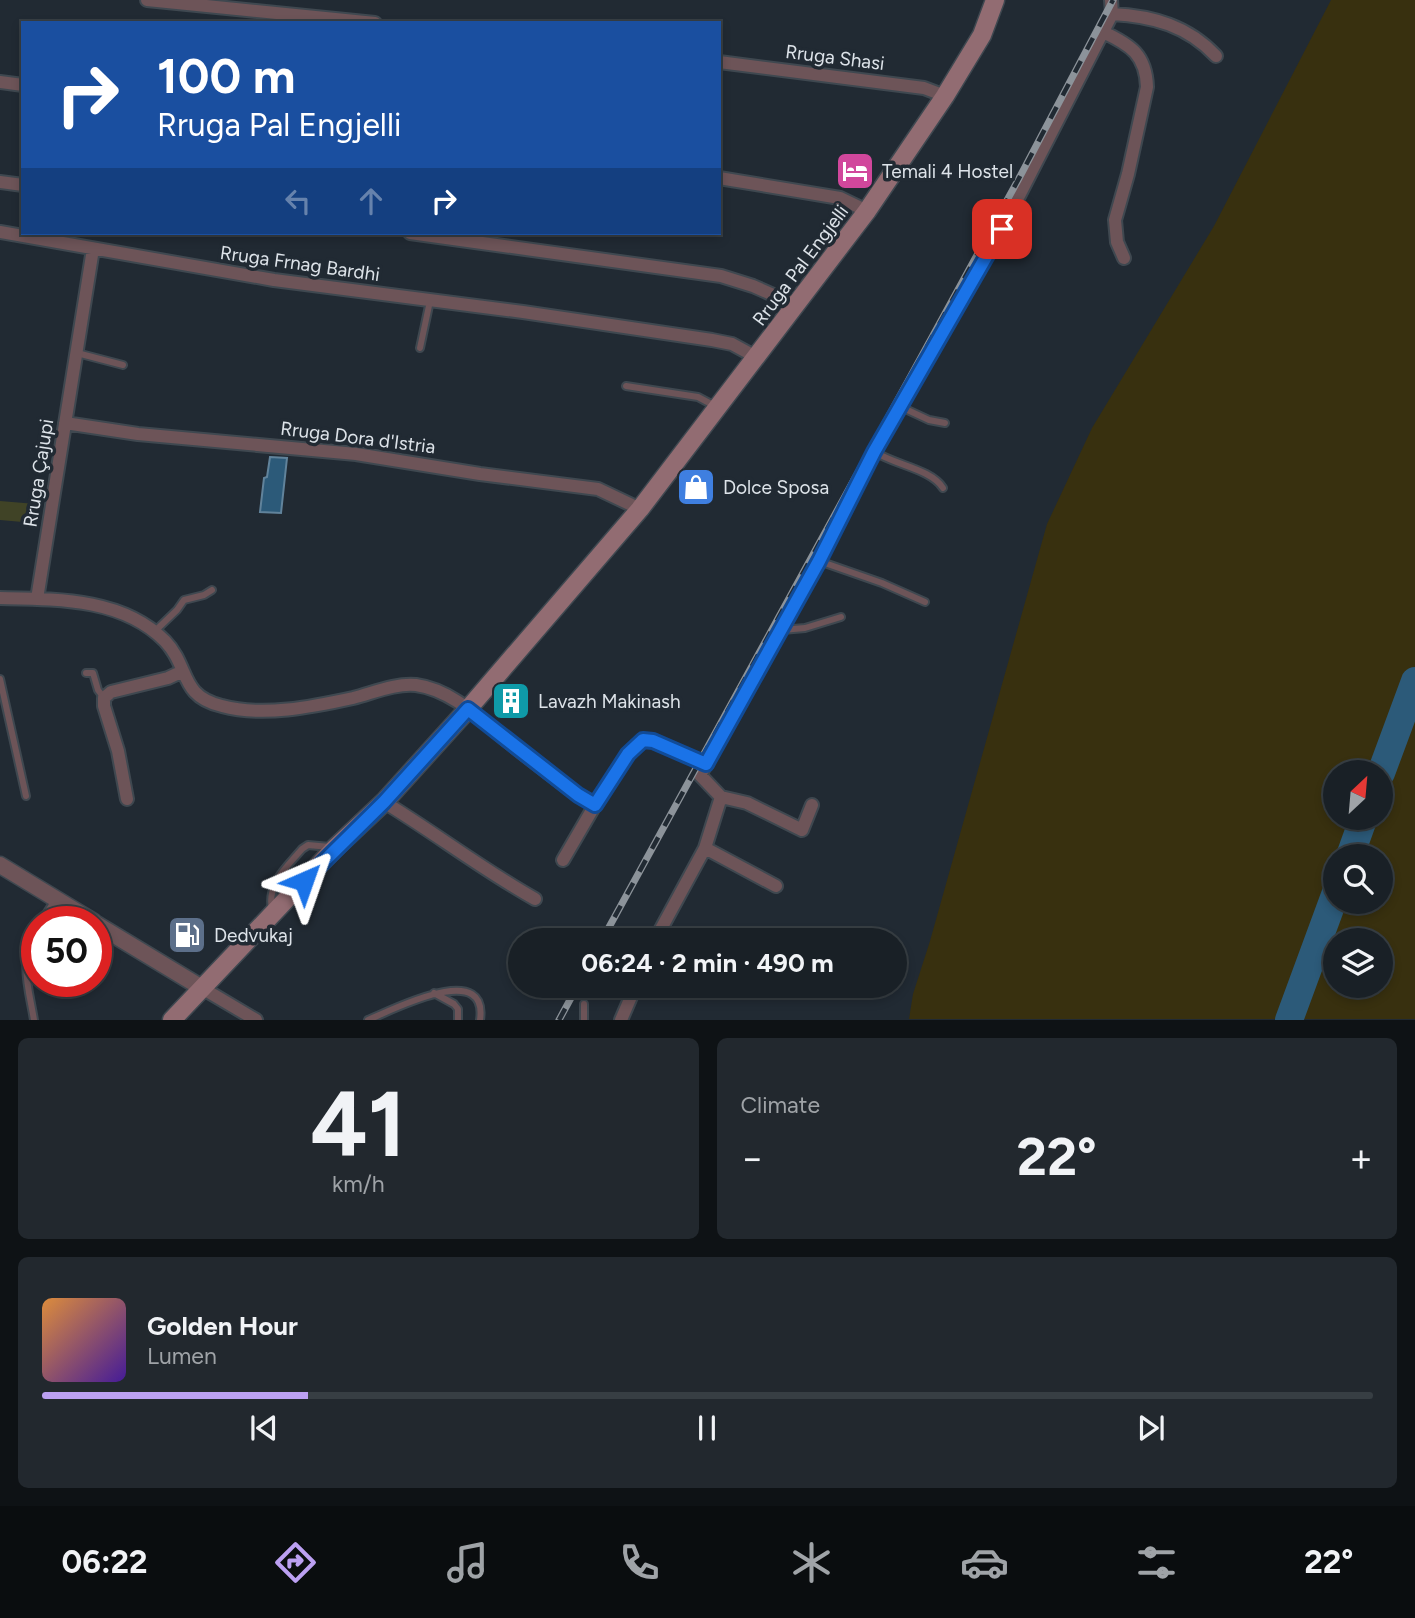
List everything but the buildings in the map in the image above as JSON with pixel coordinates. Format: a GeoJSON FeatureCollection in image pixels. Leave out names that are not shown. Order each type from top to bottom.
{"type":"FeatureCollection","features":[{"type":"Feature","properties":{"kind":"main road","name":"Rruga Pal Engjelli"},"geometry":{"type":"LineString","coordinates":[[172,1020],[335,848],[384,802],[640,509],[867,211],[945,96],[982,35],[995,0]]}},
{"type":"Feature","properties":{"kind":"street"},"geometry":{"type":"LineString","coordinates":[[147,0],[355,21]]}},
{"type":"Feature","properties":{"kind":"street"},"geometry":{"type":"LineString","coordinates":[[812,805],[802,830],[747,803],[720,797],[700,775],[819,561],[874,452],[1002,229],[1104,32],[1112,14],[1111,0]]}},
{"type":"Feature","properties":{"kind":"street"},"geometry":{"type":"LineString","coordinates":[[1112,14],[1135,15],[1181,28],[1216,56]]}},
{"type":"Feature","properties":{"kind":"street"},"geometry":{"type":"LineString","coordinates":[[1104,32],[1129,46],[1140,57],[1147,79],[1128,174],[1115,220],[1117,242],[1124,258]]}},
{"type":"Feature","properties":{"kind":"street","name":"Rruga Shasi"},"geometry":{"type":"LineString","coordinates":[[721,62],[924,88],[945,96]]}},
{"type":"Feature","properties":{"kind":"street"},"geometry":{"type":"LineString","coordinates":[[0,82],[21,85]]}},
{"type":"Feature","properties":{"kind":"street"},"geometry":{"type":"LineString","coordinates":[[721,178],[840,198],[867,211]]}},
{"type":"Feature","properties":{"kind":"street"},"geometry":{"type":"LineString","coordinates":[[0,182],[21,185]]}},
{"type":"Feature","properties":{"kind":"street","name":"Rruga Frnag Bardhi"},"geometry":{"type":"LineString","coordinates":[[0,232],[274,280],[712,340],[732,344],[756,357]]}},
{"type":"Feature","properties":{"kind":"street"},"geometry":{"type":"LineString","coordinates":[[425,235],[711,274],[753,286],[796,305]]}},
{"type":"Feature","properties":{"kind":"street","name":"Rruga Çajupi"},"geometry":{"type":"LineString","coordinates":[[37,599],[93,249]]}},
{"type":"Feature","properties":{"kind":"street","name":"Rruga Dora d'Istria"},"geometry":{"type":"LineString","coordinates":[[65,423],[138,434],[356,454],[598,489],[640,509]]}},
{"type":"Feature","properties":{"kind":"street"},"geometry":{"type":"LineString","coordinates":[[0,598],[99,605],[126,612],[166,643],[192,691],[204,700],[239,710],[264,712],[351,698],[402,686],[415,685],[445,694],[595,805]]}},
{"type":"Feature","properties":{"kind":"street"},"geometry":{"type":"LineString","coordinates":[[127,799],[104,698],[111,692],[168,678],[183,671]]}},
{"type":"Feature","properties":{"kind":"street"},"geometry":{"type":"LineString","coordinates":[[563,860],[628,754],[643,740],[653,741],[706,764]]}},
{"type":"Feature","properties":{"kind":"street"},"geometry":{"type":"LineString","coordinates":[[662,928],[705,848],[720,797]]}},
{"type":"Feature","properties":{"kind":"street"},"geometry":{"type":"LineString","coordinates":[[384,802],[495,876],[535,899]]}},
{"type":"Feature","properties":{"kind":"street"},"geometry":{"type":"LineString","coordinates":[[705,848],[776,886]]}},
{"type":"Feature","properties":{"kind":"street"},"geometry":{"type":"LineString","coordinates":[[0,865],[67,906]]}},
{"type":"Feature","properties":{"kind":"street"},"geometry":{"type":"LineString","coordinates":[[59,906],[60,902]]}},
{"type":"Feature","properties":{"kind":"street"},"geometry":{"type":"LineString","coordinates":[[112,933],[256,1020]]}},
{"type":"Feature","properties":{"kind":"street"},"geometry":{"type":"LineString","coordinates":[[621,1020],[630,998]]}},
{"type":"Feature","properties":{"kind":"lane"},"geometry":{"type":"LineString","coordinates":[[420,348],[430,301]]}},
{"type":"Feature","properties":{"kind":"lane"},"geometry":{"type":"LineString","coordinates":[[77,353],[123,365]]}},
{"type":"Feature","properties":{"kind":"lane"},"geometry":{"type":"LineString","coordinates":[[626,386],[698,397],[719,408]]}},
{"type":"Feature","properties":{"kind":"lane"},"geometry":{"type":"LineString","coordinates":[[901,406],[929,420],[945,423]]}},
{"type":"Feature","properties":{"kind":"lane"},"geometry":{"type":"LineString","coordinates":[[874,452],[904,467],[933,477],[943,488]]}},
{"type":"Feature","properties":{"kind":"lane"},"geometry":{"type":"LineString","coordinates":[[819,561],[882,583],[925,602]]}},
{"type":"Feature","properties":{"kind":"lane"},"geometry":{"type":"LineString","coordinates":[[154,632],[184,600],[212,590]]}},
{"type":"Feature","properties":{"kind":"lane"},"geometry":{"type":"LineString","coordinates":[[780,630],[805,628],[841,617]]}},
{"type":"Feature","properties":{"kind":"lane"},"geometry":{"type":"LineString","coordinates":[[86,673],[93,673],[97,690],[104,698]]}},
{"type":"Feature","properties":{"kind":"lane"},"geometry":{"type":"LineString","coordinates":[[0,679],[26,796]]}},
{"type":"Feature","properties":{"kind":"lane"},"geometry":{"type":"LineString","coordinates":[[56,906],[60,902]]}},
{"type":"Feature","properties":{"kind":"lane"},"geometry":{"type":"LineString","coordinates":[[368,1020],[433,993],[453,989],[462,990],[476,999],[480,1007],[480,1020]]}},
{"type":"Feature","properties":{"kind":"lane"},"geometry":{"type":"LineString","coordinates":[[433,993],[454,1004],[458,1009],[458,1020]]}},
{"type":"Feature","properties":{"kind":"lane"},"geometry":{"type":"LineString","coordinates":[[30,997],[34,1020]]}},
{"type":"Feature","properties":{"kind":"lane"},"geometry":{"type":"LineString","coordinates":[[584,1004],[584,1020]]}},
{"type":"Feature","properties":{"kind":"green space"},"geometry":{"type":"Polygon","coordinates":[[[0,501],[36,504],[34,523],[0,520],[0,501]]]}},
{"type":"Feature","properties":{"kind":"sand"},"geometry":{"type":"Polygon","coordinates":[[[1331,0],[1415,0],[1415,1019],[909,1019],[913,994],[1047,524],[1092,428],[1214,226],[1331,0]]]}},
{"type":"Feature","properties":{"kind":"water"},"geometry":{"type":"Polygon","coordinates":[[[270,457],[287,458],[281,513],[260,512],[264,478],[267,477],[270,457]]]}},
{"type":"Feature","properties":{"kind":"waterway"},"geometry":{"type":"LineString","coordinates":[[1386,760],[1415,681]]}},
{"type":"Feature","properties":{"kind":"waterway"},"geometry":{"type":"LineString","coordinates":[[1354,844],[1359,830]]}},
{"type":"Feature","properties":{"kind":"waterway"},"geometry":{"type":"LineString","coordinates":[[1289,1020],[1328,914]]}},
{"type":"Feature","properties":{"kind":"railway"},"geometry":{"type":"LineString","coordinates":[[609,928],[1017,182],[1113,0]]}},
{"type":"Feature","properties":{"kind":"railway"},"geometry":{"type":"LineString","coordinates":[[559,1020],[571,998]]}},
{"type":"Feature","properties":{"kind":"place","name":"Temali 4 Hostel"},"geometry":{"type":"Point","coordinates":[855,171]}},
{"type":"Feature","properties":{"kind":"place","name":"Dolce Sposa"},"geometry":{"type":"Point","coordinates":[696,487]}},
{"type":"Feature","properties":{"kind":"place","name":"Lavazh Makinash"},"geometry":{"type":"Point","coordinates":[511,701]}},
{"type":"Feature","properties":{"kind":"place","name":"Dedvukaj"},"geometry":{"type":"Point","coordinates":[187,935]}},
{"type":"Feature","properties":{"kind":"route"},"geometry":{"type":"LineString","coordinates":[[304,881],[384,802],[468,709],[578,795],[595,805],[628,754],[643,740],[653,741],[706,764],[819,561],[874,452],[1002,229]]}}]}
